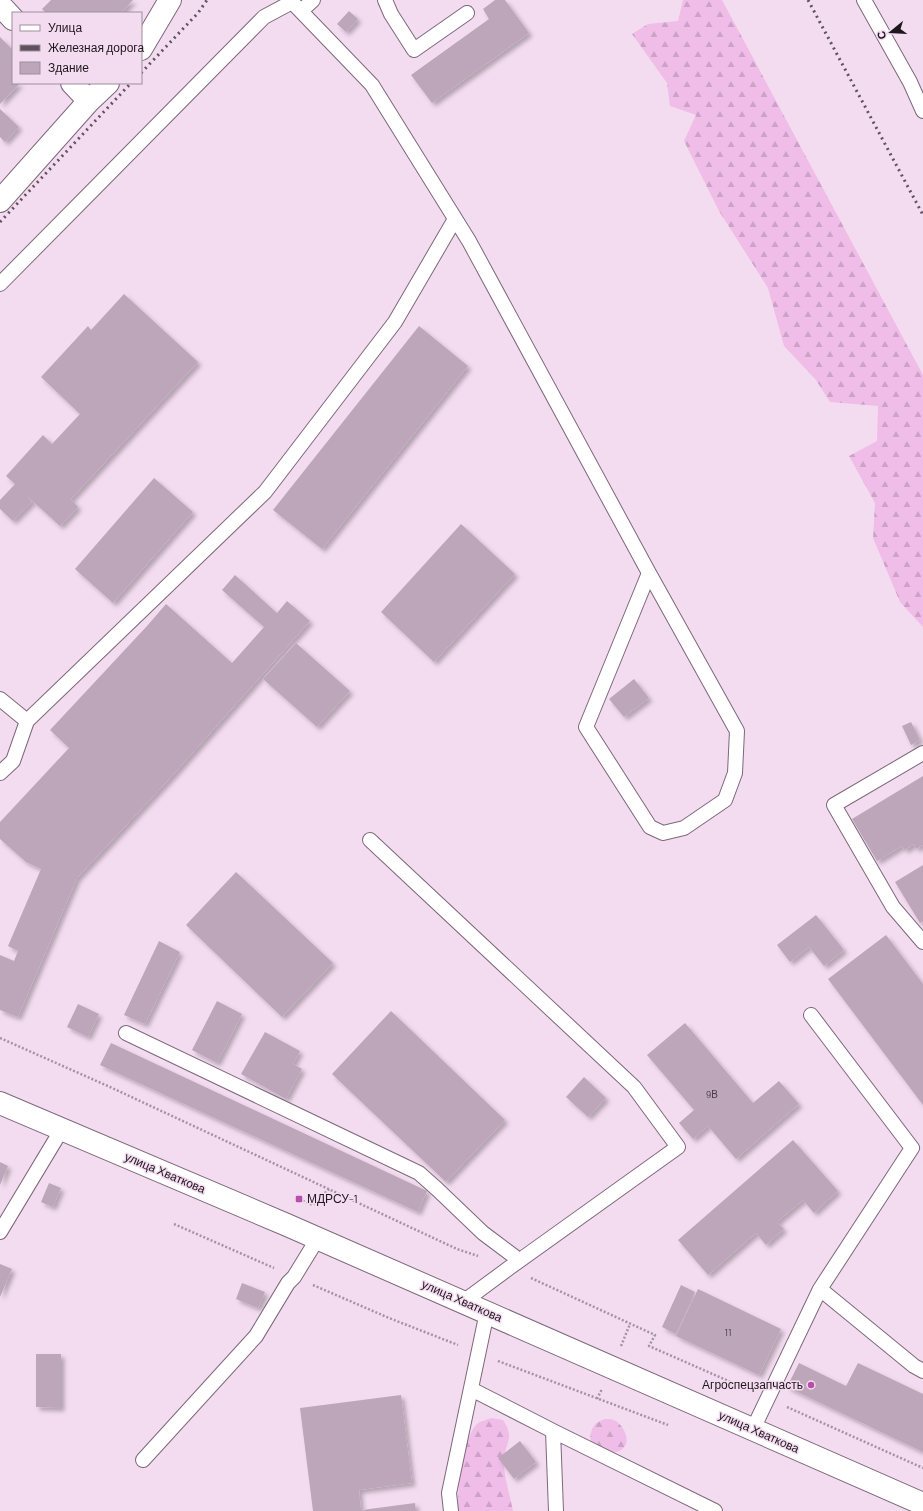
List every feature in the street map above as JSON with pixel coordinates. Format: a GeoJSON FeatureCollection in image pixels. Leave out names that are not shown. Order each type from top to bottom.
{"type":"FeatureCollection","features":[{"type":"Feature","properties":{"kind":"main road"},"geometry":{"type":"LineString","coordinates":[[142,47],[170,0]]}},
{"type":"Feature","properties":{"kind":"main road"},"geometry":{"type":"LineString","coordinates":[[0,5],[12,18]]}},
{"type":"Feature","properties":{"kind":"main road"},"geometry":{"type":"LineString","coordinates":[[73,84],[89,101]]}},
{"type":"Feature","properties":{"kind":"main road"},"geometry":{"type":"LineString","coordinates":[[0,201],[89,101],[107,84]]}},
{"type":"Feature","properties":{"kind":"main road","name":"улица Хваткова"},"geometry":{"type":"LineString","coordinates":[[0,1103],[318,1238],[923,1504]]}},
{"type":"Feature","properties":{"kind":"lane"},"geometry":{"type":"LineString","coordinates":[[301,11],[313,0]]}},
{"type":"Feature","properties":{"kind":"lane"},"geometry":{"type":"LineString","coordinates":[[385,0],[391,14],[414,50],[466,13]]}},
{"type":"Feature","properties":{"kind":"lane"},"geometry":{"type":"LineString","coordinates":[[864,0],[910,82],[923,111]]}},
{"type":"Feature","properties":{"kind":"lane"},"geometry":{"type":"LineString","coordinates":[[0,284],[264,17],[292,2],[372,85],[455,219],[737,731],[735,773],[725,800],[684,828],[662,833],[650,827],[586,727],[649,573]]}},
{"type":"Feature","properties":{"kind":"lane"},"geometry":{"type":"LineString","coordinates":[[0,773],[13,761],[27,721],[265,492],[395,322],[455,219]]}},
{"type":"Feature","properties":{"kind":"lane"},"geometry":{"type":"LineString","coordinates":[[0,699],[27,721]]}},
{"type":"Feature","properties":{"kind":"lane"},"geometry":{"type":"LineString","coordinates":[[922,941],[893,907],[834,805],[923,753]]}},
{"type":"Feature","properties":{"kind":"lane"},"geometry":{"type":"LineString","coordinates":[[370,840],[634,1087],[678,1147],[463,1302]]}},
{"type":"Feature","properties":{"kind":"lane"},"geometry":{"type":"LineString","coordinates":[[753,1429],[820,1289],[912,1148],[811,1015]]}},
{"type":"Feature","properties":{"kind":"lane"},"geometry":{"type":"LineString","coordinates":[[126,1033],[419,1173],[514,1264]]}},
{"type":"Feature","properties":{"kind":"lane"},"geometry":{"type":"LineString","coordinates":[[0,1232],[62,1129]]}},
{"type":"Feature","properties":{"kind":"lane"},"geometry":{"type":"LineString","coordinates":[[143,1460],[256,1336],[288,1283],[294,1277],[318,1238]]}},
{"type":"Feature","properties":{"kind":"lane"},"geometry":{"type":"LineString","coordinates":[[820,1289],[914,1366],[923,1371]]}},
{"type":"Feature","properties":{"kind":"lane"},"geometry":{"type":"LineString","coordinates":[[451,1511],[449,1493],[487,1312]]}},
{"type":"Feature","properties":{"kind":"lane"},"geometry":{"type":"LineString","coordinates":[[471,1389],[553,1432],[715,1511]]}},
{"type":"Feature","properties":{"kind":"lane"},"geometry":{"type":"LineString","coordinates":[[553,1432],[556,1511]]}},
{"type":"Feature","properties":{"kind":"path"},"geometry":{"type":"LineString","coordinates":[[0,1038],[110,1087],[457,1249],[514,1264],[656,1335],[649,1346],[923,1468]]}},
{"type":"Feature","properties":{"kind":"path"},"geometry":{"type":"LineString","coordinates":[[299,1199],[313,1205],[329,1189]]}},
{"type":"Feature","properties":{"kind":"path"},"geometry":{"type":"LineString","coordinates":[[174,1224],[389,1318],[668,1425]]}},
{"type":"Feature","properties":{"kind":"green space"},"geometry":{"type":"Polygon","coordinates":[[[683,0],[722,0],[923,375],[923,627],[900,602],[873,538],[875,503],[849,456],[877,441],[878,406],[830,402],[816,380],[784,346],[768,288],[719,211],[684,141],[696,115],[670,106],[667,83],[632,34],[648,24],[678,21],[683,0]]]}},
{"type":"Feature","properties":{"kind":"green space"},"geometry":{"type":"Polygon","coordinates":[[[491,1418],[503,1420],[509,1432],[504,1456],[504,1468],[513,1511],[458,1511],[460,1479],[468,1440],[477,1424],[491,1418]]]}},
{"type":"Feature","properties":{"kind":"green space"},"geometry":{"type":"Polygon","coordinates":[[[605,1419],[612,1419],[617,1422],[626,1434],[626,1444],[617,1452],[604,1451],[593,1444],[590,1439],[594,1425],[605,1419]]]}},
{"type":"Feature","properties":{"kind":"building"},"geometry":{"type":"Polygon","coordinates":[[[51,0],[133,0],[122,12],[45,12],[42,9],[51,0]]]}},
{"type":"Feature","properties":{"kind":"building"},"geometry":{"type":"Polygon","coordinates":[[[495,0],[505,0],[529,33],[432,103],[411,75],[489,19],[483,9],[495,0]]]}},
{"type":"Feature","properties":{"kind":"building"},"geometry":{"type":"Polygon","coordinates":[[[349,11],[358,19],[346,32],[337,24],[349,11]]]}},
{"type":"Feature","properties":{"kind":"building"},"geometry":{"type":"Polygon","coordinates":[[[0,37],[12,49],[12,84],[19,84],[0,104],[0,37]]]}},
{"type":"Feature","properties":{"kind":"building"},"geometry":{"type":"Polygon","coordinates":[[[0,109],[19,127],[5,142],[0,137],[0,109]]]}},
{"type":"Feature","properties":{"kind":"building"},"geometry":{"type":"Polygon","coordinates":[[[124,294],[198,362],[71,499],[78,507],[60,526],[27,496],[32,502],[13,521],[0,509],[0,500],[15,484],[6,476],[43,435],[52,444],[80,414],[41,377],[88,326],[91,330],[124,294]]]}},
{"type":"Feature","properties":{"kind":"building"},"geometry":{"type":"Polygon","coordinates":[[[419,326],[468,366],[322,549],[273,510],[419,326]]]}},
{"type":"Feature","properties":{"kind":"building"},"geometry":{"type":"Polygon","coordinates":[[[154,478],[193,512],[113,603],[75,569],[154,478]]]}},
{"type":"Feature","properties":{"kind":"building"},"geometry":{"type":"Polygon","coordinates":[[[461,524],[515,574],[434,662],[381,612],[461,524]]]}},
{"type":"Feature","properties":{"kind":"building"},"geometry":{"type":"Polygon","coordinates":[[[235,575],[277,613],[287,601],[310,621],[172,776],[77,878],[18,1017],[0,1010],[0,955],[14,961],[18,951],[8,946],[41,869],[26,862],[0,839],[0,822],[69,748],[50,730],[166,604],[232,663],[264,627],[222,590],[235,575]]]}},
{"type":"Feature","properties":{"kind":"building"},"geometry":{"type":"Polygon","coordinates":[[[296,643],[350,691],[317,727],[263,679],[296,643]]]}},
{"type":"Feature","properties":{"kind":"building"},"geometry":{"type":"Polygon","coordinates":[[[634,679],[649,698],[624,717],[609,699],[634,679]]]}},
{"type":"Feature","properties":{"kind":"building"},"geometry":{"type":"Polygon","coordinates":[[[911,722],[920,740],[911,745],[902,726],[911,722]]]}},
{"type":"Feature","properties":{"kind":"building"},"geometry":{"type":"Polygon","coordinates":[[[923,776],[923,845],[916,849],[914,844],[905,850],[902,846],[877,861],[852,819],[923,776]]]}},
{"type":"Feature","properties":{"kind":"building"},"geometry":{"type":"Polygon","coordinates":[[[923,865],[923,921],[920,923],[895,882],[923,865]]]}},
{"type":"Feature","properties":{"kind":"building"},"geometry":{"type":"Polygon","coordinates":[[[236,872],[333,963],[282,1017],[186,925],[236,872]]]}},
{"type":"Feature","properties":{"kind":"building"},"geometry":{"type":"Polygon","coordinates":[[[816,915],[844,950],[824,966],[809,947],[790,962],[777,945],[816,915]]]}},
{"type":"Feature","properties":{"kind":"building"},"geometry":{"type":"Polygon","coordinates":[[[886,935],[923,984],[923,1105],[828,979],[886,935]]]}},
{"type":"Feature","properties":{"kind":"building"},"geometry":{"type":"Polygon","coordinates":[[[159,941],[180,952],[145,1024],[124,1015],[159,941]]]}},
{"type":"Feature","properties":{"kind":"building"},"geometry":{"type":"Polygon","coordinates":[[[217,1001],[242,1014],[217,1063],[192,1050],[217,1001]]]}},
{"type":"Feature","properties":{"kind":"building"},"geometry":{"type":"Polygon","coordinates":[[[78,1004],[99,1014],[88,1037],[67,1027],[78,1004]]]}},
{"type":"Feature","properties":{"kind":"building"},"geometry":{"type":"Polygon","coordinates":[[[391,1011],[505,1120],[446,1182],[332,1074],[391,1011]]]}},
{"type":"Feature","properties":{"kind":"building"},"geometry":{"type":"Polygon","coordinates":[[[685,1023],[753,1103],[779,1081],[799,1104],[736,1159],[708,1126],[693,1139],[679,1123],[694,1110],[647,1055],[685,1023]]]}},
{"type":"Feature","properties":{"kind":"building"},"geometry":{"type":"Polygon","coordinates":[[[265,1032],[300,1051],[293,1064],[302,1069],[286,1099],[241,1074],[265,1032]]]}},
{"type":"Feature","properties":{"kind":"building"},"geometry":{"type":"Polygon","coordinates":[[[111,1043],[427,1191],[418,1212],[100,1065],[111,1043]]]}},
{"type":"Feature","properties":{"kind":"building"},"geometry":{"type":"Polygon","coordinates":[[[584,1077],[606,1098],[588,1117],[566,1097],[584,1077]]]}},
{"type":"Feature","properties":{"kind":"building"},"geometry":{"type":"Polygon","coordinates":[[[793,1140],[838,1191],[814,1213],[803,1200],[777,1222],[784,1229],[766,1245],[756,1233],[708,1275],[678,1240],[793,1140]]]}},
{"type":"Feature","properties":{"kind":"building"},"geometry":{"type":"Polygon","coordinates":[[[0,1162],[8,1166],[0,1185],[0,1162]]]}},
{"type":"Feature","properties":{"kind":"building"},"geometry":{"type":"Polygon","coordinates":[[[49,1183],[61,1188],[53,1207],[41,1202],[49,1183]]]}},
{"type":"Feature","properties":{"kind":"building"},"geometry":{"type":"Polygon","coordinates":[[[0,1264],[12,1269],[0,1297],[0,1264]]]}},
{"type":"Feature","properties":{"kind":"building"},"geometry":{"type":"Polygon","coordinates":[[[242,1283],[265,1292],[258,1308],[236,1299],[242,1283]]]}},
{"type":"Feature","properties":{"kind":"building"},"geometry":{"type":"Polygon","coordinates":[[[681,1285],[695,1292],[676,1334],[662,1327],[681,1285]]]}},
{"type":"Feature","properties":{"kind":"building"},"geometry":{"type":"Polygon","coordinates":[[[698,1289],[781,1329],[759,1375],[676,1336],[698,1289]]]}},
{"type":"Feature","properties":{"kind":"building"},"geometry":{"type":"Polygon","coordinates":[[[36,1354],[61,1354],[61,1408],[36,1407],[36,1354]]]}},
{"type":"Feature","properties":{"kind":"building"},"geometry":{"type":"Polygon","coordinates":[[[799,1363],[846,1386],[858,1363],[923,1394],[923,1452],[787,1387],[799,1363]]]}},
{"type":"Feature","properties":{"kind":"building"},"geometry":{"type":"Polygon","coordinates":[[[401,1395],[412,1483],[359,1490],[361,1511],[313,1511],[300,1408],[401,1395]]]}},
{"type":"Feature","properties":{"kind":"building"},"geometry":{"type":"Polygon","coordinates":[[[520,1441],[536,1462],[514,1479],[498,1458],[520,1441]]]}},
{"type":"Feature","properties":{"kind":"building"},"geometry":{"type":"Polygon","coordinates":[[[415,1503],[416,1511],[362,1511],[362,1510],[415,1503]]]}},
{"type":"Feature","properties":{"kind":"railway"},"geometry":{"type":"LineString","coordinates":[[142,72],[198,13],[207,0]]}},
{"type":"Feature","properties":{"kind":"railway"},"geometry":{"type":"LineString","coordinates":[[808,0],[923,215]]}},
{"type":"Feature","properties":{"kind":"railway"},"geometry":{"type":"LineString","coordinates":[[0,222],[130,84]]}},
{"type":"Feature","properties":{"kind":"place","name":"МДРСУ-1"},"geometry":{"type":"Point","coordinates":[299,1199]}},
{"type":"Feature","properties":{"kind":"place","name":"Агроспецзапчасть"},"geometry":{"type":"Point","coordinates":[811,1385]}}]}
